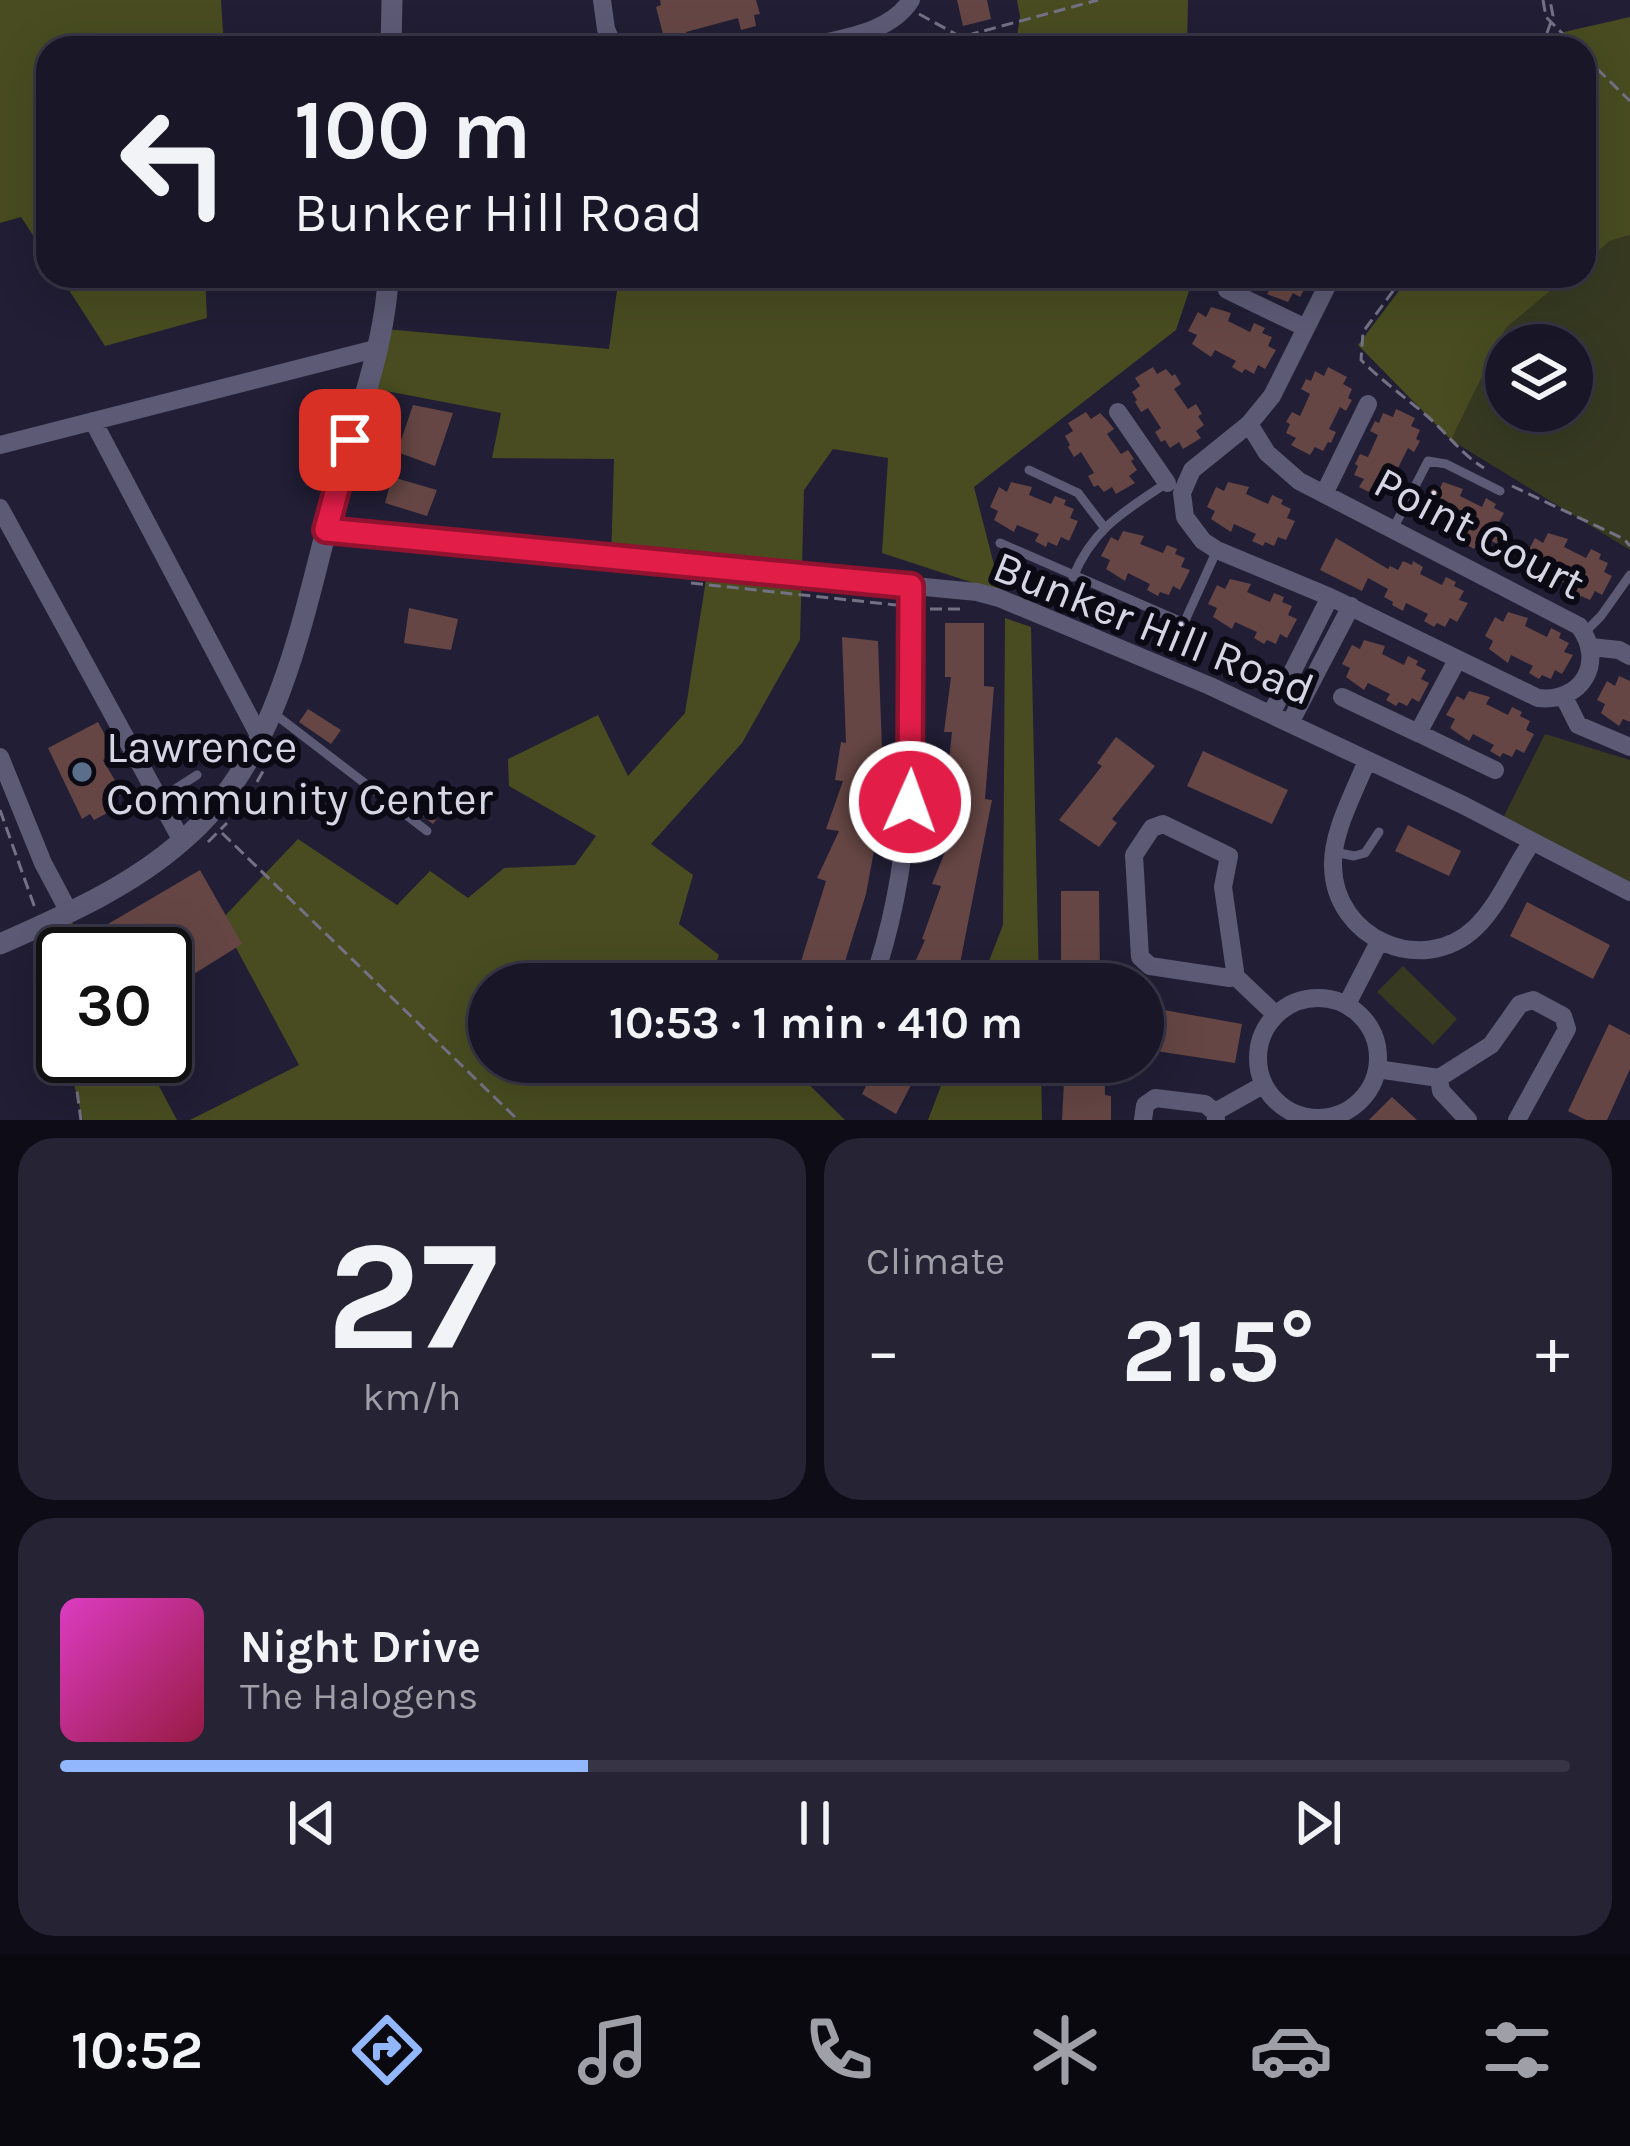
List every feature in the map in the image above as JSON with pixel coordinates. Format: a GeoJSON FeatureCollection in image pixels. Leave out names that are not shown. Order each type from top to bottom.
{"type":"FeatureCollection","features":[{"type":"Feature","properties":{"kind":"street"},"geometry":{"type":"LineString","coordinates":[[391,36],[392,0]]}},
{"type":"Feature","properties":{"kind":"street"},"geometry":{"type":"LineString","coordinates":[[602,0],[609,36]]}},
{"type":"Feature","properties":{"kind":"street"},"geometry":{"type":"LineString","coordinates":[[847,36],[878,28],[909,4]]}},
{"type":"Feature","properties":{"kind":"street"},"geometry":{"type":"LineString","coordinates":[[0,944],[131,878],[182,841],[225,796],[261,739],[326,530],[386,288]]}},
{"type":"Feature","properties":{"kind":"street"},"geometry":{"type":"LineString","coordinates":[[1176,482],[1250,424],[1272,395],[1325,288]]}},
{"type":"Feature","properties":{"kind":"street"},"geometry":{"type":"LineString","coordinates":[[1227,290],[1306,328]]}},
{"type":"Feature","properties":{"kind":"street"},"geometry":{"type":"LineString","coordinates":[[0,445],[374,349]]}},
{"type":"Feature","properties":{"kind":"street","name":"Point Court"},"geometry":{"type":"LineString","coordinates":[[1324,494],[1368,404]]}},
{"type":"Feature","properties":{"kind":"street"},"geometry":{"type":"LineString","coordinates":[[1118,412],[1176,482],[1185,517],[1203,541],[1351,606],[1456,662],[1538,698],[1564,697],[1578,725],[1630,747]]}},
{"type":"Feature","properties":{"kind":"street"},"geometry":{"type":"LineString","coordinates":[[93,421],[261,739]]}},
{"type":"Feature","properties":{"kind":"street","name":"Point Court"},"geometry":{"type":"LineString","coordinates":[[1250,424],[1282,469],[1571,620],[1587,640],[1592,660],[1584,682],[1564,697]]}},
{"type":"Feature","properties":{"kind":"street"},"geometry":{"type":"LineString","coordinates":[[0,508],[182,841]]}},
{"type":"Feature","properties":{"kind":"street","name":"Bunker Hill Road"},"geometry":{"type":"LineString","coordinates":[[326,530],[977,592],[999,598],[1281,719],[1630,892]]}},
{"type":"Feature","properties":{"kind":"street"},"geometry":{"type":"LineString","coordinates":[[878,963],[895,900],[910,802],[911,586]]}},
{"type":"Feature","properties":{"kind":"street"},"geometry":{"type":"LineString","coordinates":[[1281,719],[1330,597]]}},
{"type":"Feature","properties":{"kind":"street"},"geometry":{"type":"LineString","coordinates":[[1281,719],[1351,606]]}},
{"type":"Feature","properties":{"kind":"street","name":"Point Court"},"geometry":{"type":"LineString","coordinates":[[1587,640],[1630,656]]}},
{"type":"Feature","properties":{"kind":"street"},"geometry":{"type":"LineString","coordinates":[[1418,733],[1456,662]]}},
{"type":"Feature","properties":{"kind":"street"},"geometry":{"type":"LineString","coordinates":[[1342,697],[1495,770]]}},
{"type":"Feature","properties":{"kind":"street"},"geometry":{"type":"LineString","coordinates":[[0,757],[69,912]]}},
{"type":"Feature","properties":{"kind":"street"},"geometry":{"type":"LineString","coordinates":[[1367,760],[1334,852],[1335,887],[1351,919],[1379,942],[1412,951],[1459,940],[1486,916],[1532,842]]}},
{"type":"Feature","properties":{"kind":"street"},"geometry":{"type":"LineString","coordinates":[[1234,975],[1223,887],[1229,856],[1163,824],[1156,825],[1134,855],[1140,957],[1150,966],[1234,975],[1276,1015]]}},
{"type":"Feature","properties":{"kind":"street"},"geometry":{"type":"LineString","coordinates":[[1347,1004],[1379,942]]}},
{"type":"Feature","properties":{"kind":"street"},"geometry":{"type":"LineString","coordinates":[[1315,998],[1347,1004],[1375,1038],[1377,1069],[1358,1103],[1327,1119],[1286,1110],[1263,1085],[1259,1042],[1276,1015],[1288,1006],[1315,998]]}},
{"type":"Feature","properties":{"kind":"street"},"geometry":{"type":"LineString","coordinates":[[1377,1069],[1439,1078],[1491,1045],[1520,1004],[1533,1000],[1563,1016],[1567,1029],[1517,1120]]}},
{"type":"Feature","properties":{"kind":"street"},"geometry":{"type":"LineString","coordinates":[[1439,1078],[1441,1091],[1468,1120]]}},
{"type":"Feature","properties":{"kind":"street"},"geometry":{"type":"LineString","coordinates":[[1143,1120],[1145,1105],[1155,1098],[1205,1104],[1215,1116],[1263,1085]]}},
{"type":"Feature","properties":{"kind":"lane"},"geometry":{"type":"LineString","coordinates":[[1393,529],[1428,461],[1446,464],[1500,491]]}},
{"type":"Feature","properties":{"kind":"lane"},"geometry":{"type":"LineString","coordinates":[[1029,470],[1078,493],[1104,527]]}},
{"type":"Feature","properties":{"kind":"lane"},"geometry":{"type":"LineString","coordinates":[[1073,577],[1092,539],[1104,527],[1176,482]]}},
{"type":"Feature","properties":{"kind":"lane"},"geometry":{"type":"LineString","coordinates":[[1000,543],[1184,623],[1217,550]]}},
{"type":"Feature","properties":{"kind":"lane"},"geometry":{"type":"LineString","coordinates":[[1587,640],[1630,575]]}},
{"type":"Feature","properties":{"kind":"lane"},"geometry":{"type":"LineString","coordinates":[[272,712],[427,830]]}},
{"type":"Feature","properties":{"kind":"lane"},"geometry":{"type":"LineString","coordinates":[[160,800],[197,775]]}},
{"type":"Feature","properties":{"kind":"lane"},"geometry":{"type":"LineString","coordinates":[[1334,852],[1365,854],[1378,832]]}},
{"type":"Feature","properties":{"kind":"path"},"geometry":{"type":"LineString","coordinates":[[965,36],[1098,0]]}},
{"type":"Feature","properties":{"kind":"path"},"geometry":{"type":"LineString","coordinates":[[1546,0],[1553,16],[1553,36]]}},
{"type":"Feature","properties":{"kind":"path"},"geometry":{"type":"LineString","coordinates":[[1546,0],[1546,17],[1564,36]]}},
{"type":"Feature","properties":{"kind":"path"},"geometry":{"type":"LineString","coordinates":[[909,4],[959,36]]}},
{"type":"Feature","properties":{"kind":"path"},"geometry":{"type":"LineString","coordinates":[[1549,36],[1553,16]]}},
{"type":"Feature","properties":{"kind":"path"},"geometry":{"type":"LineString","coordinates":[[1596,68],[1630,101]]}},
{"type":"Feature","properties":{"kind":"path"},"geometry":{"type":"LineString","coordinates":[[1396,288],[1363,332],[1361,360],[1430,418],[1465,456],[1513,487],[1630,546]]}},
{"type":"Feature","properties":{"kind":"path"},"geometry":{"type":"LineString","coordinates":[[692,583],[938,611],[970,608]]}},
{"type":"Feature","properties":{"kind":"path"},"geometry":{"type":"LineString","coordinates":[[0,810],[41,925]]}},
{"type":"Feature","properties":{"kind":"path"},"geometry":{"type":"LineString","coordinates":[[221,832],[518,1120]]}},
{"type":"Feature","properties":{"kind":"path"},"geometry":{"type":"LineString","coordinates":[[76,1083],[81,1120]]}},
{"type":"Feature","properties":{"kind":"green space"},"geometry":{"type":"Polygon","coordinates":[[[0,0],[221,0],[223,36],[36,36],[36,240],[21,217],[0,223],[0,0]]]}},
{"type":"Feature","properties":{"kind":"green space"},"geometry":{"type":"Polygon","coordinates":[[[1017,0],[1188,0],[1187,36],[1017,36],[1017,0]]]}},
{"type":"Feature","properties":{"kind":"green space"},"geometry":{"type":"Polygon","coordinates":[[[1630,17],[1630,235],[1610,241],[1596,253],[1596,36],[1565,36],[1564,32],[1630,17]]]}},
{"type":"Feature","properties":{"kind":"green space"},"geometry":{"type":"Polygon","coordinates":[[[1630,235],[1630,550],[1451,440],[1485,371],[1485,432],[1593,432],[1593,324],[1511,324],[1554,288],[1596,288],[1596,253],[1610,241],[1630,235]]]}},
{"type":"Feature","properties":{"kind":"green space"},"geometry":{"type":"Polygon","coordinates":[[[68,288],[206,288],[207,318],[105,346],[68,288]]]}},
{"type":"Feature","properties":{"kind":"green space"},"geometry":{"type":"Polygon","coordinates":[[[617,288],[1190,288],[1176,330],[974,487],[1001,592],[882,553],[888,458],[833,449],[804,490],[800,640],[742,743],[651,844],[693,875],[679,924],[719,955],[716,963],[468,963],[468,1083],[807,1083],[845,1120],[190,1120],[299,1065],[221,920],[298,839],[397,905],[430,871],[468,898],[504,868],[575,865],[596,836],[509,786],[508,759],[598,715],[628,776],[685,713],[708,567],[611,561],[614,459],[492,458],[501,413],[360,386],[374,328],[609,349],[617,288]]]}},
{"type":"Feature","properties":{"kind":"green space"},"geometry":{"type":"Polygon","coordinates":[[[1401,288],[1554,288],[1511,324],[1485,324],[1485,371],[1451,440],[1358,345],[1401,288]]]}},
{"type":"Feature","properties":{"kind":"green space"},"geometry":{"type":"Polygon","coordinates":[[[1005,618],[1031,627],[1039,963],[988,963],[1003,925],[1005,618]]]}},
{"type":"Feature","properties":{"kind":"green space"},"geometry":{"type":"Polygon","coordinates":[[[1545,734],[1630,760],[1630,890],[1500,824],[1545,734]]]}},
{"type":"Feature","properties":{"kind":"green space"},"geometry":{"type":"Polygon","coordinates":[[[64,907],[75,927],[37,927],[35,919],[64,907]]]}},
{"type":"Feature","properties":{"kind":"green space"},"geometry":{"type":"Polygon","coordinates":[[[1403,966],[1457,1019],[1433,1045],[1377,992],[1403,966]]]}},
{"type":"Feature","properties":{"kind":"green space"},"geometry":{"type":"Polygon","coordinates":[[[74,1083],[157,1083],[177,1120],[83,1120],[74,1083]]]}},
{"type":"Feature","properties":{"kind":"green space"},"geometry":{"type":"Polygon","coordinates":[[[942,1083],[1041,1083],[1042,1120],[928,1120],[942,1083]]]}},
{"type":"Feature","properties":{"kind":"building"},"geometry":{"type":"Polygon","coordinates":[[[660,0],[756,0],[760,14],[754,15],[756,26],[741,30],[738,18],[686,32],[687,36],[663,36],[656,7],[660,0]]]}},
{"type":"Feature","properties":{"kind":"building"},"geometry":{"type":"Polygon","coordinates":[[[957,0],[987,0],[991,19],[963,26],[957,0]]]}},
{"type":"Feature","properties":{"kind":"building"},"geometry":{"type":"Polygon","coordinates":[[[1305,288],[1300,297],[1293,293],[1288,302],[1267,294],[1270,289],[1305,288]]]}},
{"type":"Feature","properties":{"kind":"building"},"geometry":{"type":"Polygon","coordinates":[[[1211,307],[1231,313],[1228,321],[1250,332],[1254,323],[1265,328],[1262,333],[1272,337],[1268,346],[1276,350],[1265,369],[1258,365],[1254,374],[1245,369],[1242,373],[1232,367],[1236,361],[1215,350],[1211,357],[1192,344],[1197,335],[1188,331],[1198,312],[1206,317],[1211,307]]]}},
{"type":"Feature","properties":{"kind":"building"},"geometry":{"type":"Polygon","coordinates":[[[1153,367],[1157,374],[1166,369],[1175,374],[1181,384],[1174,389],[1188,409],[1196,404],[1202,414],[1198,416],[1204,425],[1196,431],[1201,438],[1183,449],[1179,442],[1170,448],[1165,440],[1161,442],[1155,432],[1161,428],[1148,408],[1141,412],[1135,402],[1132,392],[1140,386],[1135,378],[1153,367]]]}},
{"type":"Feature","properties":{"kind":"building"},"geometry":{"type":"Polygon","coordinates":[[[1328,367],[1347,377],[1343,384],[1352,389],[1348,398],[1352,400],[1346,411],[1340,407],[1329,429],[1336,432],[1331,443],[1323,451],[1315,447],[1310,455],[1291,445],[1296,438],[1286,433],[1290,424],[1286,422],[1292,412],[1300,416],[1310,394],[1301,389],[1306,379],[1311,381],[1315,371],[1324,376],[1328,367]]]}},
{"type":"Feature","properties":{"kind":"building"},"geometry":{"type":"Polygon","coordinates":[[[413,405],[453,413],[435,466],[397,452],[413,405]]]}},
{"type":"Feature","properties":{"kind":"building"},"geometry":{"type":"Polygon","coordinates":[[[1396,409],[1415,418],[1411,426],[1420,430],[1416,439],[1420,441],[1414,452],[1408,448],[1397,470],[1405,473],[1399,484],[1392,493],[1383,488],[1379,497],[1359,487],[1364,479],[1354,475],[1355,464],[1360,454],[1368,457],[1378,435],[1370,431],[1375,421],[1379,423],[1383,413],[1393,417],[1396,409]]]}},
{"type":"Feature","properties":{"kind":"building"},"geometry":{"type":"Polygon","coordinates":[[[1086,412],[1091,419],[1100,413],[1114,429],[1107,434],[1121,454],[1128,450],[1134,459],[1137,470],[1129,476],[1135,483],[1116,494],[1112,487],[1104,492],[1094,487],[1088,476],[1094,473],[1081,452],[1074,457],[1068,447],[1065,436],[1073,431],[1068,423],[1086,412]]]}},
{"type":"Feature","properties":{"kind":"building"},"geometry":{"type":"Polygon","coordinates":[[[392,477],[437,490],[427,516],[385,503],[392,477]]]}},
{"type":"Feature","properties":{"kind":"building"},"geometry":{"type":"Polygon","coordinates":[[[1011,482],[1032,487],[1029,495],[1051,504],[1055,496],[1066,500],[1064,505],[1074,509],[1070,518],[1078,521],[1069,541],[1061,537],[1057,546],[1048,542],[1046,547],[1035,541],[1039,534],[1017,525],[1014,532],[994,520],[998,511],[990,507],[999,487],[1007,492],[1011,482]]]}},
{"type":"Feature","properties":{"kind":"building"},"geometry":{"type":"Polygon","coordinates":[[[1228,482],[1249,487],[1246,494],[1268,504],[1272,495],[1283,500],[1281,504],[1291,509],[1287,518],[1295,521],[1286,540],[1278,537],[1274,546],[1265,542],[1263,546],[1252,541],[1256,534],[1234,524],[1231,532],[1211,519],[1215,511],[1207,507],[1216,487],[1224,491],[1228,482]]]}},
{"type":"Feature","properties":{"kind":"building"},"geometry":{"type":"Polygon","coordinates":[[[1443,482],[1463,489],[1460,496],[1482,507],[1486,498],[1504,513],[1499,522],[1508,525],[1497,544],[1490,540],[1485,549],[1477,545],[1474,549],[1464,543],[1468,536],[1446,525],[1442,533],[1424,519],[1428,511],[1420,506],[1430,487],[1438,492],[1443,482]]]}},
{"type":"Feature","properties":{"kind":"building"},"geometry":{"type":"Polygon","coordinates":[[[1123,531],[1144,536],[1140,544],[1163,553],[1167,545],[1177,549],[1175,554],[1185,558],[1181,567],[1190,570],[1180,590],[1173,586],[1169,595],[1160,592],[1158,596],[1147,590],[1150,584],[1128,573],[1125,581],[1106,569],[1110,560],[1101,556],[1111,537],[1118,541],[1123,531]]]}},
{"type":"Feature","properties":{"kind":"building"},"geometry":{"type":"Polygon","coordinates":[[[1548,533],[1568,539],[1564,547],[1586,558],[1591,549],[1601,554],[1599,559],[1608,563],[1604,572],[1612,576],[1602,595],[1595,591],[1590,600],[1581,596],[1579,600],[1569,594],[1572,587],[1551,576],[1547,584],[1529,570],[1533,562],[1525,557],[1535,538],[1543,543],[1548,533]]]}},
{"type":"Feature","properties":{"kind":"building"},"geometry":{"type":"Polygon","coordinates":[[[1336,538],[1388,569],[1398,570],[1403,561],[1412,565],[1413,561],[1423,567],[1420,574],[1442,585],[1446,577],[1456,582],[1454,586],[1464,591],[1459,600],[1468,603],[1457,622],[1450,618],[1445,627],[1437,623],[1434,627],[1424,621],[1428,614],[1406,603],[1403,611],[1392,605],[1384,597],[1388,589],[1368,578],[1362,591],[1320,570],[1336,538]]]}},
{"type":"Feature","properties":{"kind":"building"},"geometry":{"type":"Polygon","coordinates":[[[1230,579],[1251,584],[1247,592],[1270,602],[1274,593],[1284,597],[1282,602],[1292,606],[1288,615],[1297,619],[1287,638],[1280,634],[1276,644],[1267,640],[1264,644],[1254,638],[1257,632],[1235,622],[1232,629],[1213,617],[1217,608],[1208,604],[1217,585],[1225,589],[1230,579]]]}},
{"type":"Feature","properties":{"kind":"building"},"geometry":{"type":"Polygon","coordinates":[[[409,608],[458,619],[451,650],[404,643],[409,608]]]}},
{"type":"Feature","properties":{"kind":"building"},"geometry":{"type":"Polygon","coordinates":[[[1508,612],[1528,618],[1525,626],[1547,637],[1551,628],[1561,633],[1559,638],[1569,643],[1564,652],[1573,655],[1562,674],[1555,670],[1551,679],[1542,675],[1539,679],[1529,673],[1533,666],[1511,655],[1508,663],[1489,649],[1493,641],[1485,636],[1495,617],[1503,622],[1508,612]]]}},
{"type":"Feature","properties":{"kind":"building"},"geometry":{"type":"Polygon","coordinates":[[[945,623],[984,623],[984,686],[994,687],[985,799],[992,800],[960,963],[915,963],[941,886],[932,884],[951,837],[935,833],[952,732],[944,732],[951,677],[945,677],[945,623]]]}},
{"type":"Feature","properties":{"kind":"building"},"geometry":{"type":"Polygon","coordinates":[[[842,637],[878,641],[882,749],[874,800],[883,802],[866,894],[845,963],[801,963],[826,881],[817,878],[839,831],[826,829],[843,781],[835,780],[841,742],[846,743],[842,637]]]}},
{"type":"Feature","properties":{"kind":"building"},"geometry":{"type":"Polygon","coordinates":[[[1364,640],[1385,646],[1382,654],[1404,665],[1408,656],[1426,670],[1421,679],[1429,683],[1419,702],[1412,698],[1407,706],[1399,702],[1396,706],[1386,700],[1390,694],[1368,683],[1364,690],[1346,677],[1350,668],[1342,664],[1352,645],[1360,649],[1364,640]]]}},
{"type":"Feature","properties":{"kind":"building"},"geometry":{"type":"Polygon","coordinates":[[[1619,676],[1630,681],[1630,722],[1623,719],[1619,726],[1601,713],[1605,704],[1597,700],[1607,681],[1615,686],[1619,676]]]}},
{"type":"Feature","properties":{"kind":"building"},"geometry":{"type":"Polygon","coordinates":[[[1469,691],[1490,697],[1486,704],[1508,715],[1512,707],[1530,721],[1526,730],[1534,734],[1524,753],[1516,749],[1512,757],[1503,753],[1500,757],[1490,751],[1494,745],[1473,734],[1469,741],[1450,728],[1455,719],[1446,715],[1457,696],[1464,700],[1469,691]]]}},
{"type":"Feature","properties":{"kind":"building"},"geometry":{"type":"Polygon","coordinates":[[[308,709],[341,730],[331,744],[299,722],[308,709]]]}},
{"type":"Feature","properties":{"kind":"building","name":"Lawrence Community Center"},"geometry":{"type":"Polygon","coordinates":[[[98,722],[115,753],[103,760],[123,794],[108,802],[113,810],[94,820],[90,814],[82,819],[48,748],[98,722]]]}},
{"type":"Feature","properties":{"kind":"building"},"geometry":{"type":"Polygon","coordinates":[[[1116,737],[1155,766],[1112,819],[1117,823],[1099,847],[1059,820],[1102,766],[1097,763],[1116,737]]]}},
{"type":"Feature","properties":{"kind":"building"},"geometry":{"type":"Polygon","coordinates":[[[1203,751],[1288,790],[1272,824],[1187,786],[1203,751]]]}},
{"type":"Feature","properties":{"kind":"building"},"geometry":{"type":"Polygon","coordinates":[[[431,787],[450,801],[433,824],[413,809],[431,787]]]}},
{"type":"Feature","properties":{"kind":"building"},"geometry":{"type":"Polygon","coordinates":[[[1408,825],[1461,851],[1449,876],[1395,851],[1408,825]]]}},
{"type":"Feature","properties":{"kind":"building"},"geometry":{"type":"Polygon","coordinates":[[[200,870],[242,944],[192,975],[192,927],[108,924],[200,870]]]}},
{"type":"Feature","properties":{"kind":"building"},"geometry":{"type":"Polygon","coordinates":[[[1061,891],[1099,891],[1100,963],[1061,963],[1061,891]]]}},
{"type":"Feature","properties":{"kind":"building"},"geometry":{"type":"Polygon","coordinates":[[[1527,902],[1610,945],[1593,979],[1510,936],[1527,902]]]}},
{"type":"Feature","properties":{"kind":"building"},"geometry":{"type":"Polygon","coordinates":[[[1164,1010],[1242,1024],[1235,1063],[1164,1052],[1164,1010]]]}},
{"type":"Feature","properties":{"kind":"building"},"geometry":{"type":"Polygon","coordinates":[[[1609,1024],[1630,1035],[1630,1069],[1607,1120],[1586,1120],[1568,1111],[1609,1024]]]}},
{"type":"Feature","properties":{"kind":"building"},"geometry":{"type":"Polygon","coordinates":[[[868,1083],[912,1083],[896,1114],[862,1094],[868,1083]]]}},
{"type":"Feature","properties":{"kind":"building"},"geometry":{"type":"Polygon","coordinates":[[[1064,1083],[1105,1083],[1105,1095],[1111,1096],[1111,1120],[1062,1120],[1064,1083]]]}},
{"type":"Feature","properties":{"kind":"building"},"geometry":{"type":"Polygon","coordinates":[[[1392,1097],[1417,1120],[1369,1120],[1392,1097]]]}},
{"type":"Feature","properties":{"kind":"place","name":"Lawrence Community Center"},"geometry":{"type":"Point","coordinates":[82,772]}},
{"type":"Feature","properties":{"kind":"route"},"geometry":{"type":"LineString","coordinates":[[350,440],[326,530],[911,586],[910,802]]}}]}
